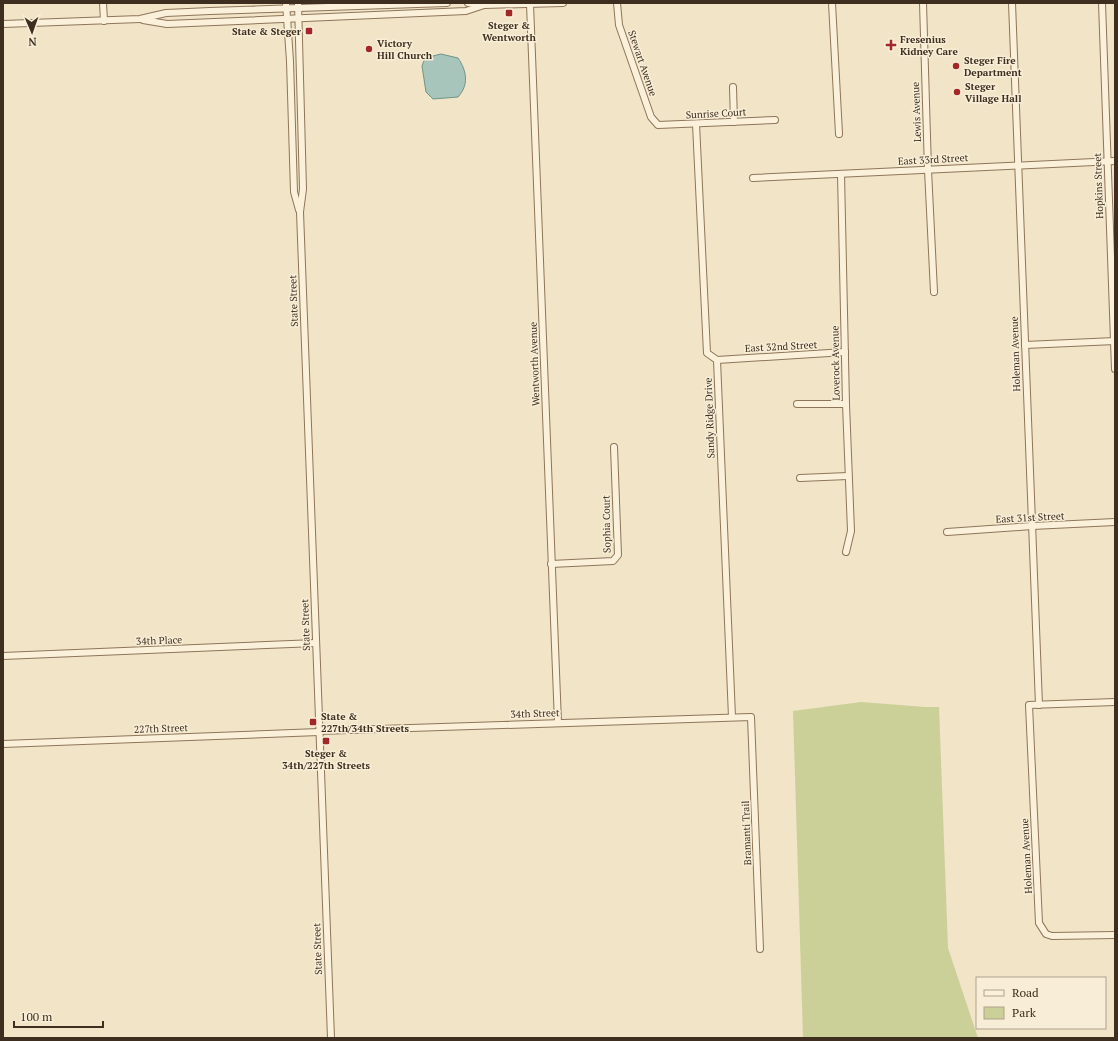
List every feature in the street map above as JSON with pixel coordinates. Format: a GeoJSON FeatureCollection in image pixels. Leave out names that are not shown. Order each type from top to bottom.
{"type":"FeatureCollection","features":[{"type":"Feature","properties":{"kind":"street"},"geometry":{"type":"LineString","coordinates":[[103,3],[104,21]]}},
{"type":"Feature","properties":{"kind":"street"},"geometry":{"type":"LineString","coordinates":[[3,24],[140,19],[166,13],[286,5],[446,3]]}},
{"type":"Feature","properties":{"kind":"street"},"geometry":{"type":"LineString","coordinates":[[468,3],[484,5],[563,3]]}},
{"type":"Feature","properties":{"kind":"street","name":"Stewart Avenue"},"geometry":{"type":"LineString","coordinates":[[617,3],[619,25],[650,117],[658,125]]}},
{"type":"Feature","properties":{"kind":"street"},"geometry":{"type":"LineString","coordinates":[[832,3],[839,134]]}},
{"type":"Feature","properties":{"kind":"street","name":"Lewis Avenue"},"geometry":{"type":"LineString","coordinates":[[923,3],[928,170],[934,292]]}},
{"type":"Feature","properties":{"kind":"street","name":"Holeman Avenue"},"geometry":{"type":"LineString","coordinates":[[1012,3],[1039,705],[1029,705],[1039,923],[1046,934],[1052,936],[1115,935]]}},
{"type":"Feature","properties":{"kind":"street","name":"Hopkins Street"},"geometry":{"type":"LineString","coordinates":[[1102,3],[1115,369]]}},
{"type":"Feature","properties":{"kind":"street","name":"Wentworth Avenue"},"geometry":{"type":"LineString","coordinates":[[530,4],[558,723]]}},
{"type":"Feature","properties":{"kind":"street","name":"State Street"},"geometry":{"type":"LineString","coordinates":[[286,5],[290,61],[294,192],[300,212]]}},
{"type":"Feature","properties":{"kind":"street","name":"State Street"},"geometry":{"type":"LineString","coordinates":[[298,5],[303,189],[300,212],[331,1038]]}},
{"type":"Feature","properties":{"kind":"street"},"geometry":{"type":"LineString","coordinates":[[140,19],[167,24],[298,19],[466,11],[484,5]]}},
{"type":"Feature","properties":{"kind":"street"},"geometry":{"type":"LineString","coordinates":[[733,87],[734,122]]}},
{"type":"Feature","properties":{"kind":"street","name":"Sunrise Court"},"geometry":{"type":"LineString","coordinates":[[658,125],[775,120]]}},
{"type":"Feature","properties":{"kind":"street"},"geometry":{"type":"LineString","coordinates":[[696,124],[707,353],[717,360]]}},
{"type":"Feature","properties":{"kind":"street","name":"East 33rd Street"},"geometry":{"type":"LineString","coordinates":[[753,178],[1115,161]]}},
{"type":"Feature","properties":{"kind":"street","name":"Loverock Avenue"},"geometry":{"type":"LineString","coordinates":[[841,174],[848,476],[851,531],[846,552]]}},
{"type":"Feature","properties":{"kind":"street"},"geometry":{"type":"LineString","coordinates":[[1025,345],[1114,341]]}},
{"type":"Feature","properties":{"kind":"street","name":"East 32nd Street"},"geometry":{"type":"LineString","coordinates":[[717,360],[845,352]]}},
{"type":"Feature","properties":{"kind":"street","name":"Sandy Ridge Drive"},"geometry":{"type":"LineString","coordinates":[[717,360],[732,717]]}},
{"type":"Feature","properties":{"kind":"street"},"geometry":{"type":"LineString","coordinates":[[797,404],[846,404]]}},
{"type":"Feature","properties":{"kind":"street","name":"Sophia Court"},"geometry":{"type":"LineString","coordinates":[[552,564],[613,561],[618,555],[614,447]]}},
{"type":"Feature","properties":{"kind":"street"},"geometry":{"type":"LineString","coordinates":[[800,478],[848,476]]}},
{"type":"Feature","properties":{"kind":"street","name":"East 31st Street"},"geometry":{"type":"LineString","coordinates":[[947,532],[1115,522]]}},
{"type":"Feature","properties":{"kind":"street","name":"34th Place"},"geometry":{"type":"LineString","coordinates":[[3,656],[316,643]]}},
{"type":"Feature","properties":{"kind":"street"},"geometry":{"type":"LineString","coordinates":[[1039,705],[1115,702]]}},
{"type":"Feature","properties":{"kind":"street","name":"34th Street"},"geometry":{"type":"LineString","coordinates":[[319,731],[751,717]]}},
{"type":"Feature","properties":{"kind":"street","name":"Bramanti Trail"},"geometry":{"type":"LineString","coordinates":[[751,717],[760,948]]}},
{"type":"Feature","properties":{"kind":"street","name":"227th Street"},"geometry":{"type":"LineString","coordinates":[[3,744],[319,731]]}},
{"type":"Feature","properties":{"kind":"green space"},"geometry":{"type":"Polygon","coordinates":[[[861,702],[939,707],[948,948],[978,1038],[803,1038],[793,711],[861,702]]]}},
{"type":"Feature","properties":{"kind":"water"},"geometry":{"type":"Polygon","coordinates":[[[441,54],[458,58],[465,73],[466,78],[464,88],[458,97],[433,99],[426,92],[422,66],[425,58],[441,54]]]}},
{"type":"Feature","properties":{"kind":"place","name":"Steger & Wentworth"},"geometry":{"type":"Point","coordinates":[509,13]}},
{"type":"Feature","properties":{"kind":"place","name":"State & Steger"},"geometry":{"type":"Point","coordinates":[309,31]}},
{"type":"Feature","properties":{"kind":"place","name":"Fresenius Kidney Care"},"geometry":{"type":"Point","coordinates":[891,45]}},
{"type":"Feature","properties":{"kind":"place","name":"Victory Hill Church"},"geometry":{"type":"Point","coordinates":[369,49]}},
{"type":"Feature","properties":{"kind":"place","name":"Steger Fire Department"},"geometry":{"type":"Point","coordinates":[956,66]}},
{"type":"Feature","properties":{"kind":"place","name":"Steger Village Hall"},"geometry":{"type":"Point","coordinates":[957,92]}},
{"type":"Feature","properties":{"kind":"place","name":"State & 227th/34th Streets"},"geometry":{"type":"Point","coordinates":[313,722]}},
{"type":"Feature","properties":{"kind":"place","name":"Steger & 34th/227th Streets"},"geometry":{"type":"Point","coordinates":[326,741]}}]}
